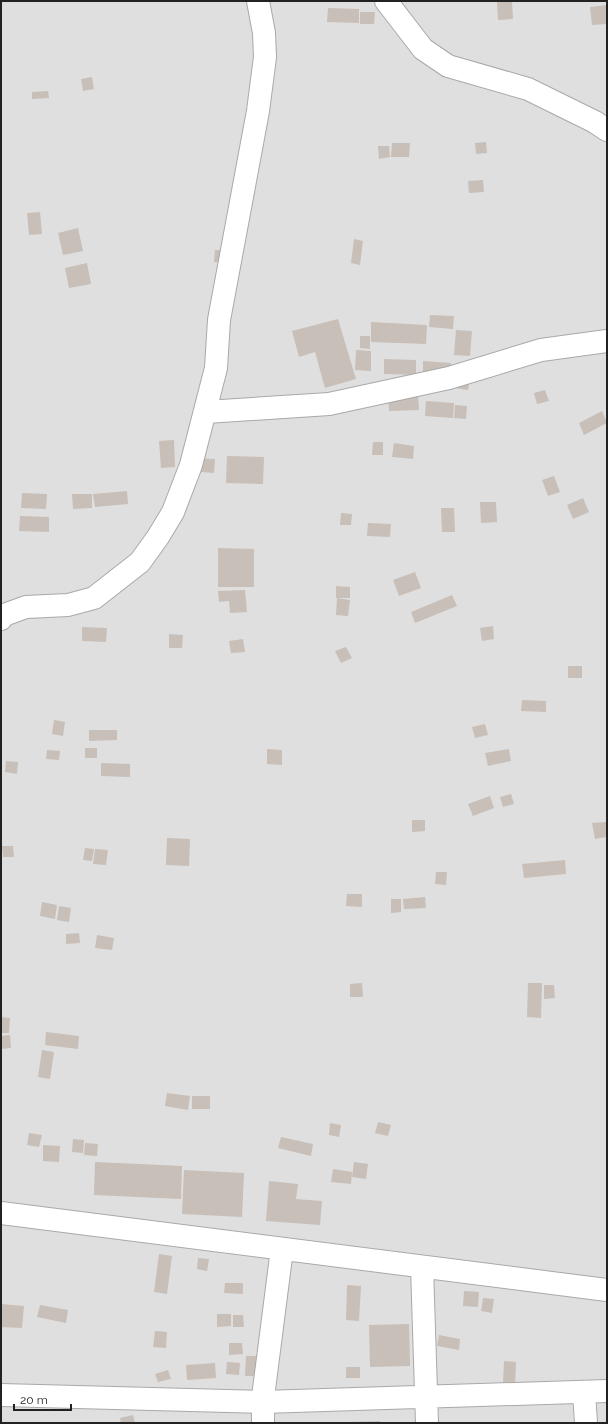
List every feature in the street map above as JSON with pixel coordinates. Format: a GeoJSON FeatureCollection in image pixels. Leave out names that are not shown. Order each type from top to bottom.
{"type":"FeatureCollection","features":[{"type":"Feature","properties":{"kind":"street"},"geometry":{"type":"LineString","coordinates":[[1,619],[4,615],[26,607],[68,605],[94,598],[140,562],[158,538],[173,512],[191,465],[206,412],[216,368],[219,320],[258,111],[265,57],[264,33],[258,1]]}},
{"type":"Feature","properties":{"kind":"street"},"geometry":{"type":"LineString","coordinates":[[386,1],[423,49],[448,66],[528,89],[595,122],[607,130]]}},
{"type":"Feature","properties":{"kind":"street"},"geometry":{"type":"LineString","coordinates":[[206,412],[329,404],[449,378],[540,350],[607,341]]}},
{"type":"Feature","properties":{"kind":"street"},"geometry":{"type":"LineString","coordinates":[[1,1213],[607,1290]]}},
{"type":"Feature","properties":{"kind":"street"},"geometry":{"type":"LineString","coordinates":[[263,1413],[282,1249]]}},
{"type":"Feature","properties":{"kind":"street"},"geometry":{"type":"LineString","coordinates":[[422,1267],[427,1423]]}},
{"type":"Feature","properties":{"kind":"street"},"geometry":{"type":"LineString","coordinates":[[1,1395],[263,1413],[426,1397],[607,1391]]}},
{"type":"Feature","properties":{"kind":"street"},"geometry":{"type":"LineString","coordinates":[[584,1392],[586,1423]]}},
{"type":"Feature","properties":{"kind":"shaded area"},"geometry":{"type":"Polygon","coordinates":[[[1,1],[607,1],[607,1423],[1,1423],[1,1]]]}},
{"type":"Feature","properties":{"kind":"building"},"geometry":{"type":"Polygon","coordinates":[[[497,1],[512,1],[513,19],[498,20],[497,1]]]}},
{"type":"Feature","properties":{"kind":"building"},"geometry":{"type":"Polygon","coordinates":[[[607,5],[607,24],[592,25],[590,7],[607,5]]]}},
{"type":"Feature","properties":{"kind":"building"},"geometry":{"type":"Polygon","coordinates":[[[328,8],[359,9],[359,23],[327,22],[328,8]]]}},
{"type":"Feature","properties":{"kind":"building"},"geometry":{"type":"Polygon","coordinates":[[[360,12],[375,12],[374,24],[360,24],[360,12]]]}},
{"type":"Feature","properties":{"kind":"building"},"geometry":{"type":"Polygon","coordinates":[[[92,77],[94,89],[83,91],[81,79],[92,77]]]}},
{"type":"Feature","properties":{"kind":"building"},"geometry":{"type":"Polygon","coordinates":[[[48,91],[49,98],[32,99],[32,92],[48,91]]]}},
{"type":"Feature","properties":{"kind":"building"},"geometry":{"type":"Polygon","coordinates":[[[486,142],[487,153],[476,154],[475,143],[486,142]]]}},
{"type":"Feature","properties":{"kind":"building"},"geometry":{"type":"Polygon","coordinates":[[[392,143],[410,143],[409,157],[391,157],[392,143]]]}},
{"type":"Feature","properties":{"kind":"building"},"geometry":{"type":"Polygon","coordinates":[[[378,146],[389,146],[390,157],[379,159],[378,146]]]}},
{"type":"Feature","properties":{"kind":"building"},"geometry":{"type":"Polygon","coordinates":[[[483,180],[484,192],[469,193],[468,181],[483,180]]]}},
{"type":"Feature","properties":{"kind":"building"},"geometry":{"type":"Polygon","coordinates":[[[40,212],[42,234],[29,235],[27,213],[40,212]]]}},
{"type":"Feature","properties":{"kind":"building"},"geometry":{"type":"Polygon","coordinates":[[[78,228],[83,251],[63,255],[58,233],[78,228]]]}},
{"type":"Feature","properties":{"kind":"building"},"geometry":{"type":"Polygon","coordinates":[[[354,239],[363,241],[360,265],[351,263],[354,239]]]}},
{"type":"Feature","properties":{"kind":"building"},"geometry":{"type":"Polygon","coordinates":[[[215,250],[227,250],[227,262],[214,262],[215,250]]]}},
{"type":"Feature","properties":{"kind":"building"},"geometry":{"type":"Polygon","coordinates":[[[87,263],[91,284],[69,288],[65,268],[87,263]]]}},
{"type":"Feature","properties":{"kind":"building"},"geometry":{"type":"Polygon","coordinates":[[[430,315],[454,316],[453,329],[429,327],[430,315]]]}},
{"type":"Feature","properties":{"kind":"building"},"geometry":{"type":"Polygon","coordinates":[[[338,319],[356,379],[325,388],[315,352],[299,357],[292,331],[338,319]]]}},
{"type":"Feature","properties":{"kind":"building"},"geometry":{"type":"Polygon","coordinates":[[[371,322],[427,325],[426,344],[371,342],[371,322]]]}},
{"type":"Feature","properties":{"kind":"building"},"geometry":{"type":"Polygon","coordinates":[[[456,330],[472,331],[470,356],[454,355],[456,330]]]}},
{"type":"Feature","properties":{"kind":"building"},"geometry":{"type":"Polygon","coordinates":[[[360,336],[370,336],[370,349],[360,348],[360,336]]]}},
{"type":"Feature","properties":{"kind":"building"},"geometry":{"type":"Polygon","coordinates":[[[356,350],[371,351],[371,371],[355,370],[356,350]]]}},
{"type":"Feature","properties":{"kind":"building"},"geometry":{"type":"Polygon","coordinates":[[[384,359],[416,360],[416,375],[384,374],[384,359]]]}},
{"type":"Feature","properties":{"kind":"building"},"geometry":{"type":"Polygon","coordinates":[[[423,361],[451,363],[450,375],[423,374],[423,361]]]}},
{"type":"Feature","properties":{"kind":"building"},"geometry":{"type":"Polygon","coordinates":[[[456,377],[470,378],[468,390],[455,388],[456,377]]]}},
{"type":"Feature","properties":{"kind":"building"},"geometry":{"type":"Polygon","coordinates":[[[545,390],[549,401],[537,404],[534,393],[545,390]]]}},
{"type":"Feature","properties":{"kind":"building"},"geometry":{"type":"Polygon","coordinates":[[[418,394],[419,410],[389,411],[388,395],[418,394]]]}},
{"type":"Feature","properties":{"kind":"building"},"geometry":{"type":"Polygon","coordinates":[[[426,401],[454,403],[453,418],[425,416],[426,401]]]}},
{"type":"Feature","properties":{"kind":"building"},"geometry":{"type":"Polygon","coordinates":[[[455,405],[467,406],[466,419],[454,418],[455,405]]]}},
{"type":"Feature","properties":{"kind":"building"},"geometry":{"type":"Polygon","coordinates":[[[602,411],[607,423],[584,435],[579,423],[602,411]]]}},
{"type":"Feature","properties":{"kind":"building"},"geometry":{"type":"Polygon","coordinates":[[[174,440],[175,467],[161,468],[159,441],[174,440]]]}},
{"type":"Feature","properties":{"kind":"building"},"geometry":{"type":"Polygon","coordinates":[[[373,442],[383,442],[383,455],[372,455],[373,442]]]}},
{"type":"Feature","properties":{"kind":"building"},"geometry":{"type":"Polygon","coordinates":[[[394,443],[414,446],[413,459],[392,457],[394,443]]]}},
{"type":"Feature","properties":{"kind":"building"},"geometry":{"type":"Polygon","coordinates":[[[227,456],[264,457],[263,484],[226,483],[227,456]]]}},
{"type":"Feature","properties":{"kind":"building"},"geometry":{"type":"Polygon","coordinates":[[[189,458],[215,459],[214,473],[189,471],[189,458]]]}},
{"type":"Feature","properties":{"kind":"building"},"geometry":{"type":"Polygon","coordinates":[[[554,476],[560,492],[548,496],[542,480],[554,476]]]}},
{"type":"Feature","properties":{"kind":"building"},"geometry":{"type":"Polygon","coordinates":[[[127,491],[128,504],[95,507],[93,494],[127,491]]]}},
{"type":"Feature","properties":{"kind":"building"},"geometry":{"type":"Polygon","coordinates":[[[22,493],[47,494],[46,509],[21,508],[22,493]]]}},
{"type":"Feature","properties":{"kind":"building"},"geometry":{"type":"Polygon","coordinates":[[[72,494],[92,494],[92,508],[73,509],[72,494]]]}},
{"type":"Feature","properties":{"kind":"building"},"geometry":{"type":"Polygon","coordinates":[[[583,498],[589,512],[573,519],[567,505],[583,498]]]}},
{"type":"Feature","properties":{"kind":"building"},"geometry":{"type":"Polygon","coordinates":[[[480,502],[496,502],[497,522],[481,523],[480,502]]]}},
{"type":"Feature","properties":{"kind":"building"},"geometry":{"type":"Polygon","coordinates":[[[441,508],[454,508],[455,532],[442,532],[441,508]]]}},
{"type":"Feature","properties":{"kind":"building"},"geometry":{"type":"Polygon","coordinates":[[[341,513],[352,514],[351,525],[340,525],[341,513]]]}},
{"type":"Feature","properties":{"kind":"building"},"geometry":{"type":"Polygon","coordinates":[[[20,516],[49,517],[49,532],[19,531],[20,516]]]}},
{"type":"Feature","properties":{"kind":"building"},"geometry":{"type":"Polygon","coordinates":[[[368,523],[391,524],[390,537],[367,536],[368,523]]]}},
{"type":"Feature","properties":{"kind":"building"},"geometry":{"type":"Polygon","coordinates":[[[218,548],[254,549],[254,587],[218,587],[218,548]]]}},
{"type":"Feature","properties":{"kind":"building"},"geometry":{"type":"Polygon","coordinates":[[[415,572],[421,588],[399,596],[393,580],[415,572]]]}},
{"type":"Feature","properties":{"kind":"building"},"geometry":{"type":"Polygon","coordinates":[[[336,586],[350,587],[350,598],[336,598],[336,586]]]}},
{"type":"Feature","properties":{"kind":"building"},"geometry":{"type":"Polygon","coordinates":[[[245,590],[247,612],[230,613],[229,601],[219,602],[218,591],[245,590]]]}},
{"type":"Feature","properties":{"kind":"building"},"geometry":{"type":"Polygon","coordinates":[[[452,595],[457,606],[415,623],[411,612],[452,595]]]}},
{"type":"Feature","properties":{"kind":"building"},"geometry":{"type":"Polygon","coordinates":[[[337,598],[350,600],[348,616],[336,615],[337,598]]]}},
{"type":"Feature","properties":{"kind":"building"},"geometry":{"type":"Polygon","coordinates":[[[493,626],[494,639],[482,641],[480,628],[493,626]]]}},
{"type":"Feature","properties":{"kind":"building"},"geometry":{"type":"Polygon","coordinates":[[[82,627],[107,628],[106,642],[82,641],[82,627]]]}},
{"type":"Feature","properties":{"kind":"building"},"geometry":{"type":"Polygon","coordinates":[[[169,634],[183,635],[182,648],[169,648],[169,634]]]}},
{"type":"Feature","properties":{"kind":"building"},"geometry":{"type":"Polygon","coordinates":[[[243,639],[245,652],[231,653],[229,641],[243,639]]]}},
{"type":"Feature","properties":{"kind":"building"},"geometry":{"type":"Polygon","coordinates":[[[346,647],[352,658],[341,663],[335,651],[346,647]]]}},
{"type":"Feature","properties":{"kind":"building"},"geometry":{"type":"Polygon","coordinates":[[[568,666],[582,666],[582,678],[568,678],[568,666]]]}},
{"type":"Feature","properties":{"kind":"building"},"geometry":{"type":"Polygon","coordinates":[[[522,700],[546,701],[546,712],[521,711],[522,700]]]}},
{"type":"Feature","properties":{"kind":"building"},"geometry":{"type":"Polygon","coordinates":[[[54,720],[65,722],[63,736],[52,734],[54,720]]]}},
{"type":"Feature","properties":{"kind":"building"},"geometry":{"type":"Polygon","coordinates":[[[485,724],[488,735],[475,738],[472,727],[485,724]]]}},
{"type":"Feature","properties":{"kind":"building"},"geometry":{"type":"Polygon","coordinates":[[[89,730],[117,730],[117,740],[89,741],[89,730]]]}},
{"type":"Feature","properties":{"kind":"building"},"geometry":{"type":"Polygon","coordinates":[[[85,748],[97,748],[97,758],[85,758],[85,748]]]}},
{"type":"Feature","properties":{"kind":"building"},"geometry":{"type":"Polygon","coordinates":[[[267,749],[282,750],[282,765],[267,764],[267,749]]]}},
{"type":"Feature","properties":{"kind":"building"},"geometry":{"type":"Polygon","coordinates":[[[509,749],[511,761],[488,766],[485,753],[509,749]]]}},
{"type":"Feature","properties":{"kind":"building"},"geometry":{"type":"Polygon","coordinates":[[[47,750],[60,751],[59,760],[46,759],[47,750]]]}},
{"type":"Feature","properties":{"kind":"building"},"geometry":{"type":"Polygon","coordinates":[[[6,761],[18,762],[17,774],[5,772],[6,761]]]}},
{"type":"Feature","properties":{"kind":"building"},"geometry":{"type":"Polygon","coordinates":[[[101,763],[130,764],[130,777],[101,776],[101,763]]]}},
{"type":"Feature","properties":{"kind":"building"},"geometry":{"type":"Polygon","coordinates":[[[511,794],[514,804],[503,807],[500,797],[511,794]]]}},
{"type":"Feature","properties":{"kind":"building"},"geometry":{"type":"Polygon","coordinates":[[[490,796],[494,808],[473,816],[468,804],[490,796]]]}},
{"type":"Feature","properties":{"kind":"building"},"geometry":{"type":"Polygon","coordinates":[[[412,820],[425,820],[425,831],[412,832],[412,820]]]}},
{"type":"Feature","properties":{"kind":"building"},"geometry":{"type":"Polygon","coordinates":[[[606,822],[607,837],[595,839],[592,823],[606,822]]]}},
{"type":"Feature","properties":{"kind":"building"},"geometry":{"type":"Polygon","coordinates":[[[167,838],[190,839],[189,866],[166,865],[167,838]]]}},
{"type":"Feature","properties":{"kind":"building"},"geometry":{"type":"Polygon","coordinates":[[[2,846],[13,846],[14,857],[3,857],[2,846]]]}},
{"type":"Feature","properties":{"kind":"building"},"geometry":{"type":"Polygon","coordinates":[[[85,848],[94,849],[92,861],[83,860],[85,848]]]}},
{"type":"Feature","properties":{"kind":"building"},"geometry":{"type":"Polygon","coordinates":[[[95,849],[108,850],[106,865],[93,864],[95,849]]]}},
{"type":"Feature","properties":{"kind":"building"},"geometry":{"type":"Polygon","coordinates":[[[565,860],[566,874],[524,878],[522,864],[565,860]]]}},
{"type":"Feature","properties":{"kind":"building"},"geometry":{"type":"Polygon","coordinates":[[[436,872],[447,872],[446,885],[435,884],[436,872]]]}},
{"type":"Feature","properties":{"kind":"building"},"geometry":{"type":"Polygon","coordinates":[[[347,894],[362,894],[362,907],[346,906],[347,894]]]}},
{"type":"Feature","properties":{"kind":"building"},"geometry":{"type":"Polygon","coordinates":[[[425,897],[426,908],[404,909],[403,899],[425,897]]]}},
{"type":"Feature","properties":{"kind":"building"},"geometry":{"type":"Polygon","coordinates":[[[391,899],[401,899],[401,912],[391,913],[391,899]]]}},
{"type":"Feature","properties":{"kind":"building"},"geometry":{"type":"Polygon","coordinates":[[[42,902],[57,905],[55,919],[40,916],[42,902]]]}},
{"type":"Feature","properties":{"kind":"building"},"geometry":{"type":"Polygon","coordinates":[[[59,906],[71,908],[69,922],[57,920],[59,906]]]}},
{"type":"Feature","properties":{"kind":"building"},"geometry":{"type":"Polygon","coordinates":[[[79,933],[80,943],[66,944],[66,934],[79,933]]]}},
{"type":"Feature","properties":{"kind":"building"},"geometry":{"type":"Polygon","coordinates":[[[97,935],[114,938],[112,950],[95,948],[97,935]]]}},
{"type":"Feature","properties":{"kind":"building"},"geometry":{"type":"Polygon","coordinates":[[[362,983],[363,997],[350,997],[350,984],[362,983]]]}},
{"type":"Feature","properties":{"kind":"building"},"geometry":{"type":"Polygon","coordinates":[[[528,983],[542,983],[541,1018],[527,1017],[528,983]]]}},
{"type":"Feature","properties":{"kind":"building"},"geometry":{"type":"Polygon","coordinates":[[[544,985],[554,985],[555,998],[544,999],[544,985]]]}},
{"type":"Feature","properties":{"kind":"building"},"geometry":{"type":"Polygon","coordinates":[[[1,1017],[10,1018],[9,1033],[1,1033],[1,1017]]]}},
{"type":"Feature","properties":{"kind":"building"},"geometry":{"type":"Polygon","coordinates":[[[46,1032],[79,1036],[78,1049],[45,1045],[46,1032]]]}},
{"type":"Feature","properties":{"kind":"building"},"geometry":{"type":"Polygon","coordinates":[[[10,1035],[11,1048],[1,1049],[1,1036],[10,1035]]]}},
{"type":"Feature","properties":{"kind":"building"},"geometry":{"type":"Polygon","coordinates":[[[42,1050],[54,1052],[50,1079],[38,1077],[42,1050]]]}},
{"type":"Feature","properties":{"kind":"building"},"geometry":{"type":"Polygon","coordinates":[[[167,1093],[190,1096],[188,1110],[165,1106],[167,1093]]]}},
{"type":"Feature","properties":{"kind":"building"},"geometry":{"type":"Polygon","coordinates":[[[192,1096],[210,1096],[210,1109],[192,1109],[192,1096]]]}},
{"type":"Feature","properties":{"kind":"building"},"geometry":{"type":"Polygon","coordinates":[[[378,1122],[391,1125],[388,1136],[375,1133],[378,1122]]]}},
{"type":"Feature","properties":{"kind":"building"},"geometry":{"type":"Polygon","coordinates":[[[330,1123],[341,1125],[339,1137],[329,1135],[330,1123]]]}},
{"type":"Feature","properties":{"kind":"building"},"geometry":{"type":"Polygon","coordinates":[[[29,1133],[42,1135],[39,1147],[27,1145],[29,1133]]]}},
{"type":"Feature","properties":{"kind":"building"},"geometry":{"type":"Polygon","coordinates":[[[281,1137],[313,1144],[311,1156],[278,1148],[281,1137]]]}},
{"type":"Feature","properties":{"kind":"building"},"geometry":{"type":"Polygon","coordinates":[[[73,1139],[84,1140],[83,1153],[72,1152],[73,1139]]]}},
{"type":"Feature","properties":{"kind":"building"},"geometry":{"type":"Polygon","coordinates":[[[85,1143],[98,1144],[97,1156],[84,1155],[85,1143]]]}},
{"type":"Feature","properties":{"kind":"building"},"geometry":{"type":"Polygon","coordinates":[[[43,1145],[60,1146],[59,1162],[43,1161],[43,1145]]]}},
{"type":"Feature","properties":{"kind":"building"},"geometry":{"type":"Polygon","coordinates":[[[95,1162],[182,1166],[181,1199],[94,1195],[95,1162]]]}},
{"type":"Feature","properties":{"kind":"building"},"geometry":{"type":"Polygon","coordinates":[[[354,1162],[368,1164],[366,1179],[352,1177],[354,1162]]]}},
{"type":"Feature","properties":{"kind":"building"},"geometry":{"type":"Polygon","coordinates":[[[333,1169],[352,1172],[351,1184],[331,1182],[333,1169]]]}},
{"type":"Feature","properties":{"kind":"building"},"geometry":{"type":"Polygon","coordinates":[[[184,1170],[244,1173],[242,1217],[182,1214],[184,1170]]]}},
{"type":"Feature","properties":{"kind":"building"},"geometry":{"type":"Polygon","coordinates":[[[269,1181],[298,1184],[296,1199],[322,1201],[320,1225],[266,1221],[269,1181]]]}},
{"type":"Feature","properties":{"kind":"building"},"geometry":{"type":"Polygon","coordinates":[[[159,1254],[172,1256],[167,1294],[154,1292],[159,1254]]]}},
{"type":"Feature","properties":{"kind":"building"},"geometry":{"type":"Polygon","coordinates":[[[198,1258],[209,1259],[207,1271],[197,1269],[198,1258]]]}},
{"type":"Feature","properties":{"kind":"building"},"geometry":{"type":"Polygon","coordinates":[[[225,1283],[243,1283],[243,1294],[224,1293],[225,1283]]]}},
{"type":"Feature","properties":{"kind":"building"},"geometry":{"type":"Polygon","coordinates":[[[347,1285],[361,1286],[359,1321],[346,1320],[347,1285]]]}},
{"type":"Feature","properties":{"kind":"building"},"geometry":{"type":"Polygon","coordinates":[[[464,1291],[479,1292],[478,1307],[463,1306],[464,1291]]]}},
{"type":"Feature","properties":{"kind":"building"},"geometry":{"type":"Polygon","coordinates":[[[483,1298],[494,1299],[492,1313],[481,1311],[483,1298]]]}},
{"type":"Feature","properties":{"kind":"building"},"geometry":{"type":"Polygon","coordinates":[[[1,1304],[24,1306],[22,1328],[1,1327],[1,1304]]]}},
{"type":"Feature","properties":{"kind":"building"},"geometry":{"type":"Polygon","coordinates":[[[40,1305],[68,1310],[66,1323],[37,1317],[40,1305]]]}},
{"type":"Feature","properties":{"kind":"building"},"geometry":{"type":"Polygon","coordinates":[[[217,1314],[231,1314],[231,1326],[217,1327],[217,1314]]]}},
{"type":"Feature","properties":{"kind":"building"},"geometry":{"type":"Polygon","coordinates":[[[233,1315],[243,1315],[244,1327],[233,1327],[233,1315]]]}},
{"type":"Feature","properties":{"kind":"building"},"geometry":{"type":"Polygon","coordinates":[[[409,1324],[410,1366],[370,1367],[369,1325],[409,1324]]]}},
{"type":"Feature","properties":{"kind":"building"},"geometry":{"type":"Polygon","coordinates":[[[155,1331],[167,1332],[166,1348],[153,1347],[155,1331]]]}},
{"type":"Feature","properties":{"kind":"building"},"geometry":{"type":"Polygon","coordinates":[[[439,1335],[460,1339],[459,1350],[437,1346],[439,1335]]]}},
{"type":"Feature","properties":{"kind":"building"},"geometry":{"type":"Polygon","coordinates":[[[229,1343],[242,1343],[243,1354],[229,1355],[229,1343]]]}},
{"type":"Feature","properties":{"kind":"building"},"geometry":{"type":"Polygon","coordinates":[[[246,1356],[259,1356],[259,1376],[245,1376],[246,1356]]]}},
{"type":"Feature","properties":{"kind":"building"},"geometry":{"type":"Polygon","coordinates":[[[504,1361],[516,1362],[515,1385],[503,1385],[504,1361]]]}},
{"type":"Feature","properties":{"kind":"building"},"geometry":{"type":"Polygon","coordinates":[[[227,1362],[240,1363],[239,1375],[226,1374],[227,1362]]]}},
{"type":"Feature","properties":{"kind":"building"},"geometry":{"type":"Polygon","coordinates":[[[215,1363],[216,1378],[187,1380],[186,1365],[215,1363]]]}},
{"type":"Feature","properties":{"kind":"building"},"geometry":{"type":"Polygon","coordinates":[[[346,1367],[360,1367],[360,1378],[346,1378],[346,1367]]]}},
{"type":"Feature","properties":{"kind":"building"},"geometry":{"type":"Polygon","coordinates":[[[168,1370],[171,1379],[158,1382],[155,1374],[168,1370]]]}},
{"type":"Feature","properties":{"kind":"building"},"geometry":{"type":"Polygon","coordinates":[[[133,1415],[135,1423],[121,1423],[120,1418],[133,1415]]]}},
{"type":"Feature","properties":{"kind":"building"},"geometry":{"type":"Polygon","coordinates":[[[380,1421],[380,1423],[349,1423],[349,1422],[380,1421]]]}}]}
